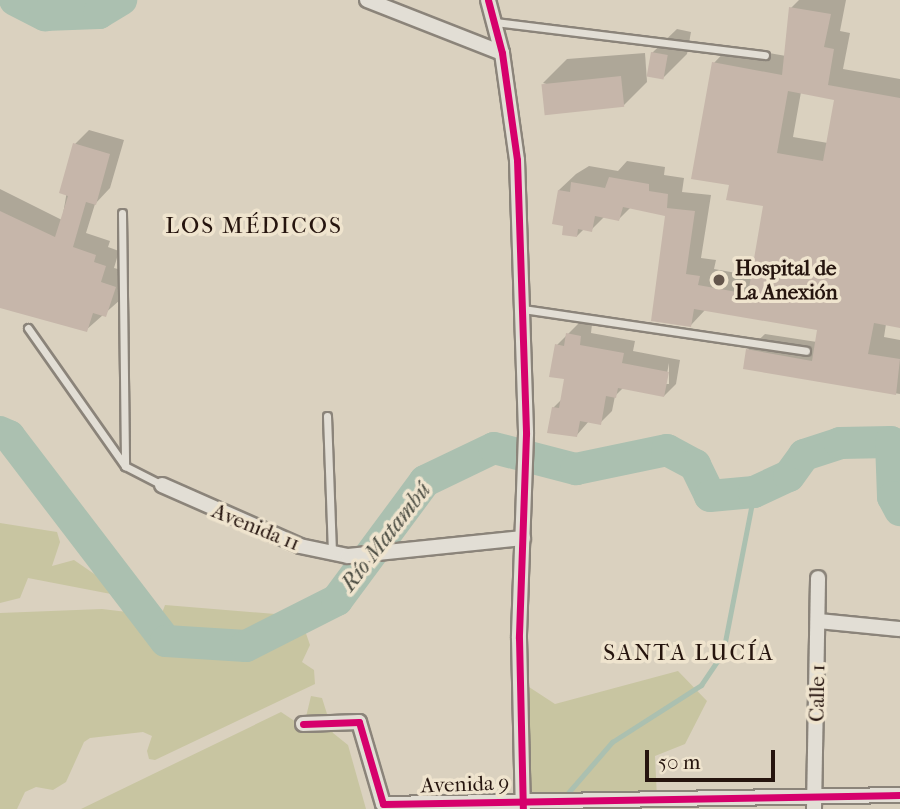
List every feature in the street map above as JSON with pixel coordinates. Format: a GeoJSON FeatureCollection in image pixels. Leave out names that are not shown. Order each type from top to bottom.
{"type":"FeatureCollection","features":[{"type":"Feature","properties":{"kind":"street"},"geometry":{"type":"LineString","coordinates":[[368,0],[502,53]]}},
{"type":"Feature","properties":{"kind":"street"},"geometry":{"type":"LineString","coordinates":[[488,0],[502,53],[517,160],[526,435],[519,638],[523,804]]}},
{"type":"Feature","properties":{"kind":"street","name":"Avenida 11"},"geometry":{"type":"LineString","coordinates":[[162,485],[300,547],[348,556],[523,538]]}},
{"type":"Feature","properties":{"kind":"street","name":"Calle 1"},"geometry":{"type":"LineString","coordinates":[[814,802],[818,578]]}},
{"type":"Feature","properties":{"kind":"street"},"geometry":{"type":"LineString","coordinates":[[818,621],[900,629]]}},
{"type":"Feature","properties":{"kind":"street","name":"Avenida 9"},"geometry":{"type":"LineString","coordinates":[[303,724],[359,722],[383,804],[814,802],[900,795]]}},
{"type":"Feature","properties":{"kind":"lane"},"geometry":{"type":"LineString","coordinates":[[495,22],[765,55]]}},
{"type":"Feature","properties":{"kind":"lane"},"geometry":{"type":"LineString","coordinates":[[122,213],[125,466]]}},
{"type":"Feature","properties":{"kind":"lane"},"geometry":{"type":"LineString","coordinates":[[523,309],[806,351]]}},
{"type":"Feature","properties":{"kind":"lane"},"geometry":{"type":"LineString","coordinates":[[28,328],[125,466],[162,485]]}},
{"type":"Feature","properties":{"kind":"lane"},"geometry":{"type":"LineString","coordinates":[[327,416],[332,553]]}},
{"type":"Feature","properties":{"kind":"shaded area"},"geometry":{"type":"Polygon","coordinates":[[[0,523],[57,532],[60,542],[52,566],[74,560],[103,580],[111,594],[28,578],[20,598],[0,603],[0,523]]]}},
{"type":"Feature","properties":{"kind":"shaded area"},"geometry":{"type":"Polygon","coordinates":[[[165,605],[300,616],[310,645],[302,662],[314,670],[315,684],[155,760],[149,759],[147,751],[152,736],[143,732],[90,738],[84,742],[66,782],[53,790],[36,787],[25,792],[17,809],[0,809],[0,613],[102,609],[161,616],[165,605]]]}},
{"type":"Feature","properties":{"kind":"shaded area"},"geometry":{"type":"Polygon","coordinates":[[[678,671],[707,701],[685,744],[655,756],[657,798],[530,799],[529,687],[555,704],[678,671]]]}},
{"type":"Feature","properties":{"kind":"shaded area"},"geometry":{"type":"Polygon","coordinates":[[[311,696],[322,698],[333,733],[348,745],[366,809],[81,809],[281,712],[299,724],[305,721],[311,696]]]}},
{"type":"Feature","properties":{"kind":"building"},"geometry":{"type":"Polygon","coordinates":[[[789,7],[831,14],[824,47],[834,49],[828,85],[900,98],[900,328],[874,323],[868,354],[900,359],[896,395],[743,369],[746,349],[812,361],[817,330],[694,309],[691,327],[651,321],[665,216],[623,207],[619,221],[595,216],[592,232],[578,229],[577,237],[562,235],[563,226],[552,224],[558,190],[570,192],[571,182],[605,188],[609,177],[649,184],[649,191],[668,194],[667,208],[695,211],[686,274],[700,276],[698,285],[748,294],[763,206],[726,200],[729,185],[691,179],[712,62],[782,75],[789,7]],[[788,91],[777,153],[823,161],[834,100],[788,91]]]}},
{"type":"Feature","properties":{"kind":"building"},"geometry":{"type":"Polygon","coordinates":[[[651,52],[668,55],[663,80],[647,77],[651,52]]]}},
{"type":"Feature","properties":{"kind":"building"},"geometry":{"type":"Polygon","coordinates":[[[621,76],[624,107],[545,115],[541,84],[621,76]]]}},
{"type":"Feature","properties":{"kind":"building"},"geometry":{"type":"Polygon","coordinates":[[[73,143],[110,154],[96,205],[86,202],[73,247],[96,255],[94,262],[106,266],[101,282],[116,287],[106,317],[93,313],[87,332],[0,308],[0,211],[55,237],[68,196],[59,193],[73,143]]]}},
{"type":"Feature","properties":{"kind":"building"},"geometry":{"type":"Polygon","coordinates":[[[566,333],[581,336],[580,345],[624,353],[622,363],[669,372],[664,397],[618,388],[616,398],[606,396],[601,425],[580,421],[577,437],[547,433],[552,407],[559,408],[564,379],[549,377],[555,344],[564,346],[566,333]]]}},
{"type":"Feature","properties":{"kind":"waterway"},"geometry":{"type":"LineString","coordinates":[[15,0],[45,15],[99,13],[121,0]]}},
{"type":"Feature","properties":{"kind":"waterway","name":"Río Matambú"},"geometry":{"type":"LineString","coordinates":[[0,432],[9,436],[166,641],[246,646],[337,600],[425,481],[494,448],[576,469],[667,450],[695,465],[710,496],[754,492],[789,476],[804,455],[840,443],[891,442],[893,497],[900,510]]}},
{"type":"Feature","properties":{"kind":"waterway"},"geometry":{"type":"LineString","coordinates":[[554,809],[612,742],[701,685],[723,652],[754,492]]}},
{"type":"Feature","properties":{"kind":"cycle path"},"geometry":{"type":"LineString","coordinates":[[488,0],[502,53],[517,160],[526,434],[519,638],[523,809]]}},
{"type":"Feature","properties":{"kind":"cycle path"},"geometry":{"type":"LineString","coordinates":[[303,724],[359,722],[383,804],[900,795]]}},
{"type":"Feature","properties":{"kind":"place","name":"Hospital de La Anexión"},"geometry":{"type":"Point","coordinates":[719,280]}},
{"type":"Feature","properties":{"kind":"district","name":"LOS MÉDICOS"},"geometry":{"type":"Point","coordinates":[254,226]}},
{"type":"Feature","properties":{"kind":"district","name":"SANTA LUCÍA"},"geometry":{"type":"Point","coordinates":[689,653]}}]}
